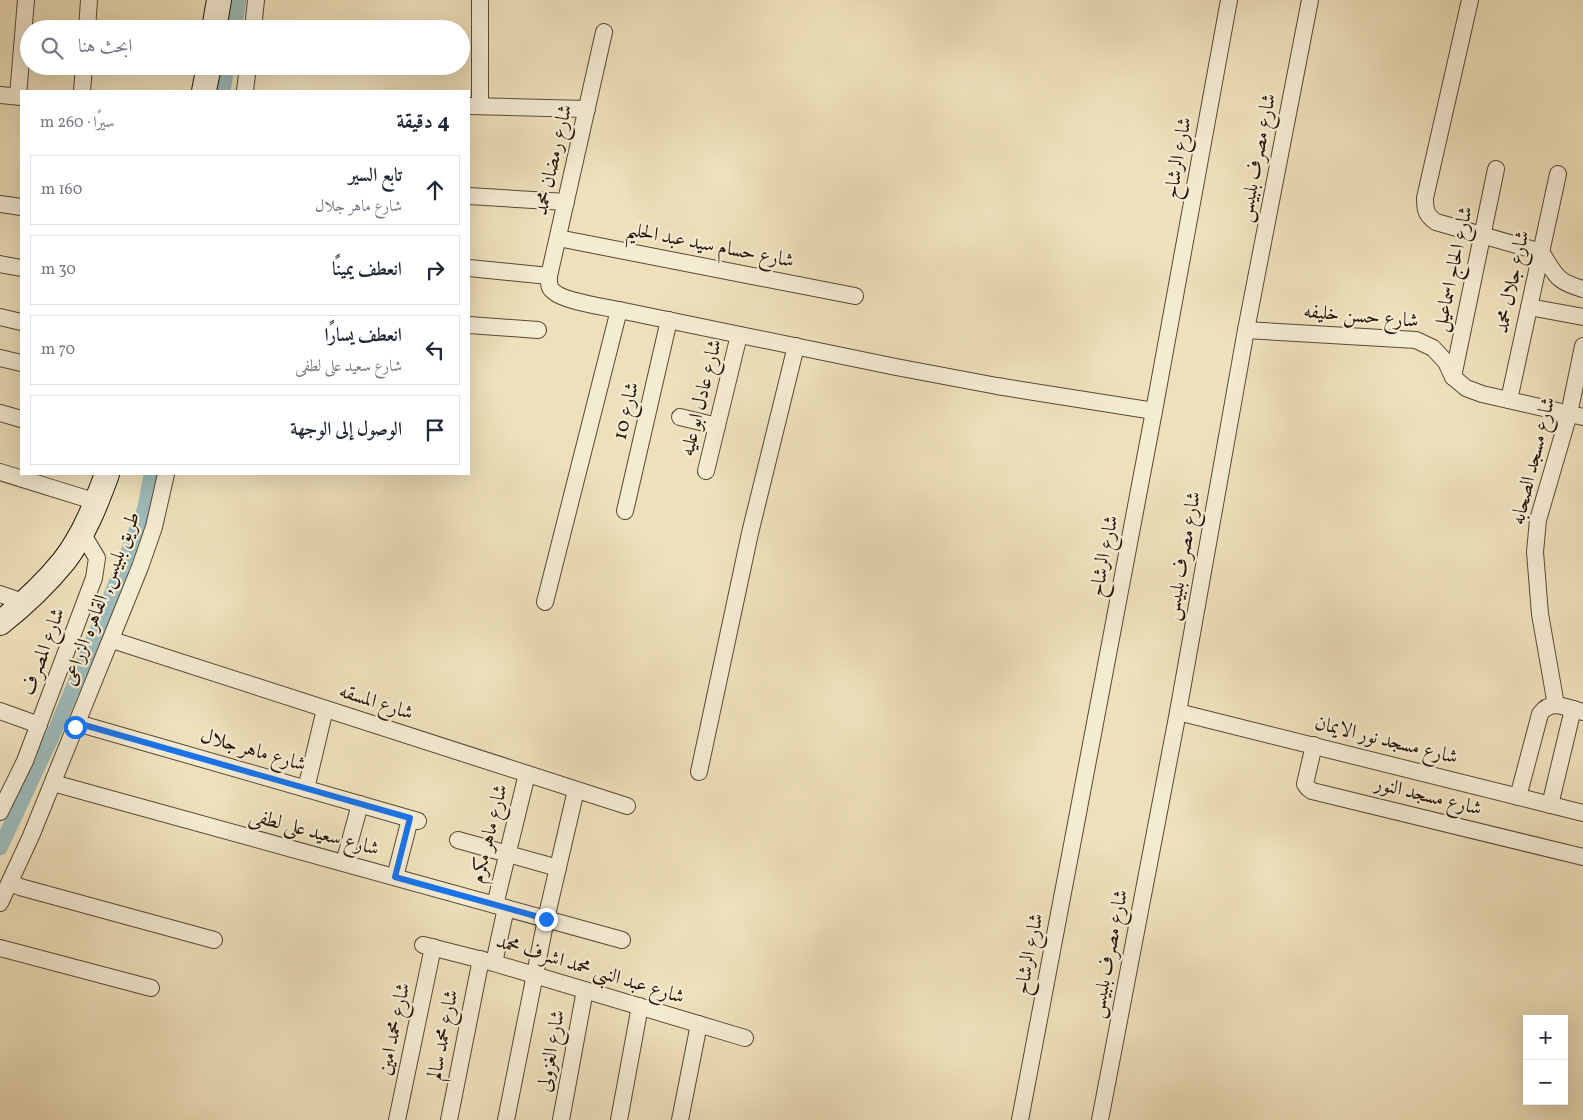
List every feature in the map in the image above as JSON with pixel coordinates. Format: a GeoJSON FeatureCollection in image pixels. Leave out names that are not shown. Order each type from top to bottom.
{"type":"FeatureCollection","features":[{"type":"Feature","properties":{"kind":"street"},"geometry":{"type":"LineString","coordinates":[[25,20],[26,0]]}},
{"type":"Feature","properties":{"kind":"street"},"geometry":{"type":"LineString","coordinates":[[88,20],[89,0]]}},
{"type":"Feature","properties":{"kind":"street"},"geometry":{"type":"LineString","coordinates":[[216,20],[219,0]]}},
{"type":"Feature","properties":{"kind":"street"},"geometry":{"type":"LineString","coordinates":[[253,20],[256,0]]}},
{"type":"Feature","properties":{"kind":"street"},"geometry":{"type":"LineString","coordinates":[[480,0],[474,106],[587,109]]}},
{"type":"Feature","properties":{"kind":"street","name":"شارع الرشاح"},"geometry":{"type":"LineString","coordinates":[[1020,1120],[1154,411],[1229,0]]}},
{"type":"Feature","properties":{"kind":"street","name":"شارع مصرف بلبيس"},"geometry":{"type":"LineString","coordinates":[[1100,1120],[1178,712],[1246,330],[1310,0]]}},
{"type":"Feature","properties":{"kind":"street"},"geometry":{"type":"LineString","coordinates":[[1470,0],[1425,198],[1425,210],[1429,217],[1436,222],[1541,252],[1558,279],[1567,285],[1583,289]]}},
{"type":"Feature","properties":{"kind":"street","name":"شارع رمضان محمد"},"geometry":{"type":"LineString","coordinates":[[549,276],[604,32]]}},
{"type":"Feature","properties":{"kind":"street"},"geometry":{"type":"LineString","coordinates":[[0,95],[19,96],[21,75]]}},
{"type":"Feature","properties":{"kind":"street"},"geometry":{"type":"LineString","coordinates":[[82,90],[83,75]]}},
{"type":"Feature","properties":{"kind":"street"},"geometry":{"type":"LineString","coordinates":[[204,90],[207,75]]}},
{"type":"Feature","properties":{"kind":"street"},"geometry":{"type":"LineString","coordinates":[[245,90],[247,75]]}},
{"type":"Feature","properties":{"kind":"street","name":"شارع الحاج اسماعيل"},"geometry":{"type":"LineString","coordinates":[[1454,377],[1496,169]]}},
{"type":"Feature","properties":{"kind":"street","name":"شارع جلال محمد"},"geometry":{"type":"LineString","coordinates":[[1509,400],[1558,174]]}},
{"type":"Feature","properties":{"kind":"street"},"geometry":{"type":"LineString","coordinates":[[470,196],[566,202]]}},
{"type":"Feature","properties":{"kind":"street"},"geometry":{"type":"LineString","coordinates":[[0,204],[20,207]]}},
{"type":"Feature","properties":{"kind":"street","name":"شارع حسام سيد عبد الحليم"},"geometry":{"type":"LineString","coordinates":[[558,238],[855,296]]}},
{"type":"Feature","properties":{"kind":"street"},"geometry":{"type":"LineString","coordinates":[[0,264],[20,268]]}},
{"type":"Feature","properties":{"kind":"street"},"geometry":{"type":"LineString","coordinates":[[470,268],[549,276],[551,289],[557,294],[577,301],[619,310],[997,386],[1154,411]]}},
{"type":"Feature","properties":{"kind":"street"},"geometry":{"type":"LineString","coordinates":[[1529,306],[1583,317]]}},
{"type":"Feature","properties":{"kind":"street"},"geometry":{"type":"LineString","coordinates":[[545,602],[619,310]]}},
{"type":"Feature","properties":{"kind":"street"},"geometry":{"type":"LineString","coordinates":[[0,317],[20,322]]}},
{"type":"Feature","properties":{"kind":"street","name":"شارع 10"},"geometry":{"type":"LineString","coordinates":[[625,511],[669,320]]}},
{"type":"Feature","properties":{"kind":"street"},"geometry":{"type":"LineString","coordinates":[[470,325],[538,330]]}},
{"type":"Feature","properties":{"kind":"street","name":"شارع حسن خليفه"},"geometry":{"type":"LineString","coordinates":[[1246,330],[1416,340],[1433,348],[1446,362],[1454,377],[1466,388],[1482,394],[1576,416]]}},
{"type":"Feature","properties":{"kind":"street","name":"شارع عادل ابو عليه"},"geometry":{"type":"LineString","coordinates":[[706,471],[739,334]]}},
{"type":"Feature","properties":{"kind":"street"},"geometry":{"type":"LineString","coordinates":[[699,772],[750,533],[796,346]]}},
{"type":"Feature","properties":{"kind":"street","name":"شارع مسجد الصحابه"},"geometry":{"type":"LineString","coordinates":[[1556,705],[1540,614],[1535,552],[1538,520],[1576,416],[1583,346]]}},
{"type":"Feature","properties":{"kind":"street"},"geometry":{"type":"LineString","coordinates":[[0,358],[20,363]]}},
{"type":"Feature","properties":{"kind":"street"},"geometry":{"type":"LineString","coordinates":[[0,413],[20,419]]}},
{"type":"Feature","properties":{"kind":"street"},"geometry":{"type":"LineString","coordinates":[[680,417],[717,426]]}},
{"type":"Feature","properties":{"kind":"street"},"geometry":{"type":"LineString","coordinates":[[0,623],[64,560],[82,533],[107,475]]}},
{"type":"Feature","properties":{"kind":"street","name":"طريق بلبيس, القاهره الزراعى"},"geometry":{"type":"LineString","coordinates":[[0,903],[53,783],[112,640],[154,527],[166,475]]}},
{"type":"Feature","properties":{"kind":"street"},"geometry":{"type":"LineString","coordinates":[[2,478],[96,502]]}},
{"type":"Feature","properties":{"kind":"street","name":"شارع المصرف"},"geometry":{"type":"LineString","coordinates":[[0,812],[25,761],[96,572],[96,553],[82,533]]}},
{"type":"Feature","properties":{"kind":"street"},"geometry":{"type":"LineString","coordinates":[[0,594],[23,602]]}},
{"type":"Feature","properties":{"kind":"street","name":"شارع المسقه"},"geometry":{"type":"LineString","coordinates":[[112,640],[627,806]]}},
{"type":"Feature","properties":{"kind":"street"},"geometry":{"type":"LineString","coordinates":[[1518,796],[1540,714],[1544,708],[1552,704],[1578,711],[1550,805]]}},
{"type":"Feature","properties":{"kind":"street"},"geometry":{"type":"LineString","coordinates":[[306,789],[325,709]]}},
{"type":"Feature","properties":{"kind":"street"},"geometry":{"type":"LineString","coordinates":[[0,711],[39,725]]}},
{"type":"Feature","properties":{"kind":"street","name":"شارع مسجد نور الايمان"},"geometry":{"type":"LineString","coordinates":[[1178,712],[1583,813]]}},
{"type":"Feature","properties":{"kind":"street","name":"شارع ماهر جلال"},"geometry":{"type":"LineString","coordinates":[[77,723],[414,820],[395,877]]}},
{"type":"Feature","properties":{"kind":"street","name":"شارع مسجد النور"},"geometry":{"type":"LineString","coordinates":[[1314,745],[1305,779],[1305,784],[1312,791],[1583,857]]}},
{"type":"Feature","properties":{"kind":"street","name":"شارع ماهر مكرم"},"geometry":{"type":"LineString","coordinates":[[487,961],[501,907],[507,854],[527,774]]}},
{"type":"Feature","properties":{"kind":"street","name":"شارع سعيد على لطفى"},"geometry":{"type":"LineString","coordinates":[[53,783],[622,940]]}},
{"type":"Feature","properties":{"kind":"street"},"geometry":{"type":"LineString","coordinates":[[506,1120],[534,975],[576,790]]}},
{"type":"Feature","properties":{"kind":"street"},"geometry":{"type":"LineString","coordinates":[[344,863],[360,804]]}},
{"type":"Feature","properties":{"kind":"street"},"geometry":{"type":"LineString","coordinates":[[458,840],[558,868]]}},
{"type":"Feature","properties":{"kind":"street"},"geometry":{"type":"LineString","coordinates":[[10,882],[20,888],[214,940]]}},
{"type":"Feature","properties":{"kind":"street","name":"شارع عبد النبى محمد اشرف محمد"},"geometry":{"type":"LineString","coordinates":[[428,946],[487,961],[745,1038]]}},
{"type":"Feature","properties":{"kind":"street","name":"شارع محمد امين"},"geometry":{"type":"LineString","coordinates":[[397,1120],[428,946]]}},
{"type":"Feature","properties":{"kind":"street"},"geometry":{"type":"LineString","coordinates":[[0,948],[151,988]]}},
{"type":"Feature","properties":{"kind":"street","name":"شارع محمد سالم"},"geometry":{"type":"LineString","coordinates":[[448,1120],[487,961]]}},
{"type":"Feature","properties":{"kind":"street","name":"شارع الغزولى"},"geometry":{"type":"LineString","coordinates":[[561,1120],[585,990]]}},
{"type":"Feature","properties":{"kind":"street"},"geometry":{"type":"LineString","coordinates":[[619,1120],[640,1006]]}},
{"type":"Feature","properties":{"kind":"street"},"geometry":{"type":"LineString","coordinates":[[680,1120],[699,1024]]}},
{"type":"Feature","properties":{"kind":"waterway"},"geometry":{"type":"LineString","coordinates":[[236,20],[239,0]]}},
{"type":"Feature","properties":{"kind":"waterway"},"geometry":{"type":"LineString","coordinates":[[223,90],[226,75]]}},
{"type":"Feature","properties":{"kind":"waterway"},"geometry":{"type":"LineString","coordinates":[[0,848],[57,726],[101,621],[145,508],[151,475]]}},
{"type":"Feature","properties":{"kind":"route"},"geometry":{"type":"LineString","coordinates":[[75,727],[77,723],[410,818],[395,877],[546,919]]}}]}
